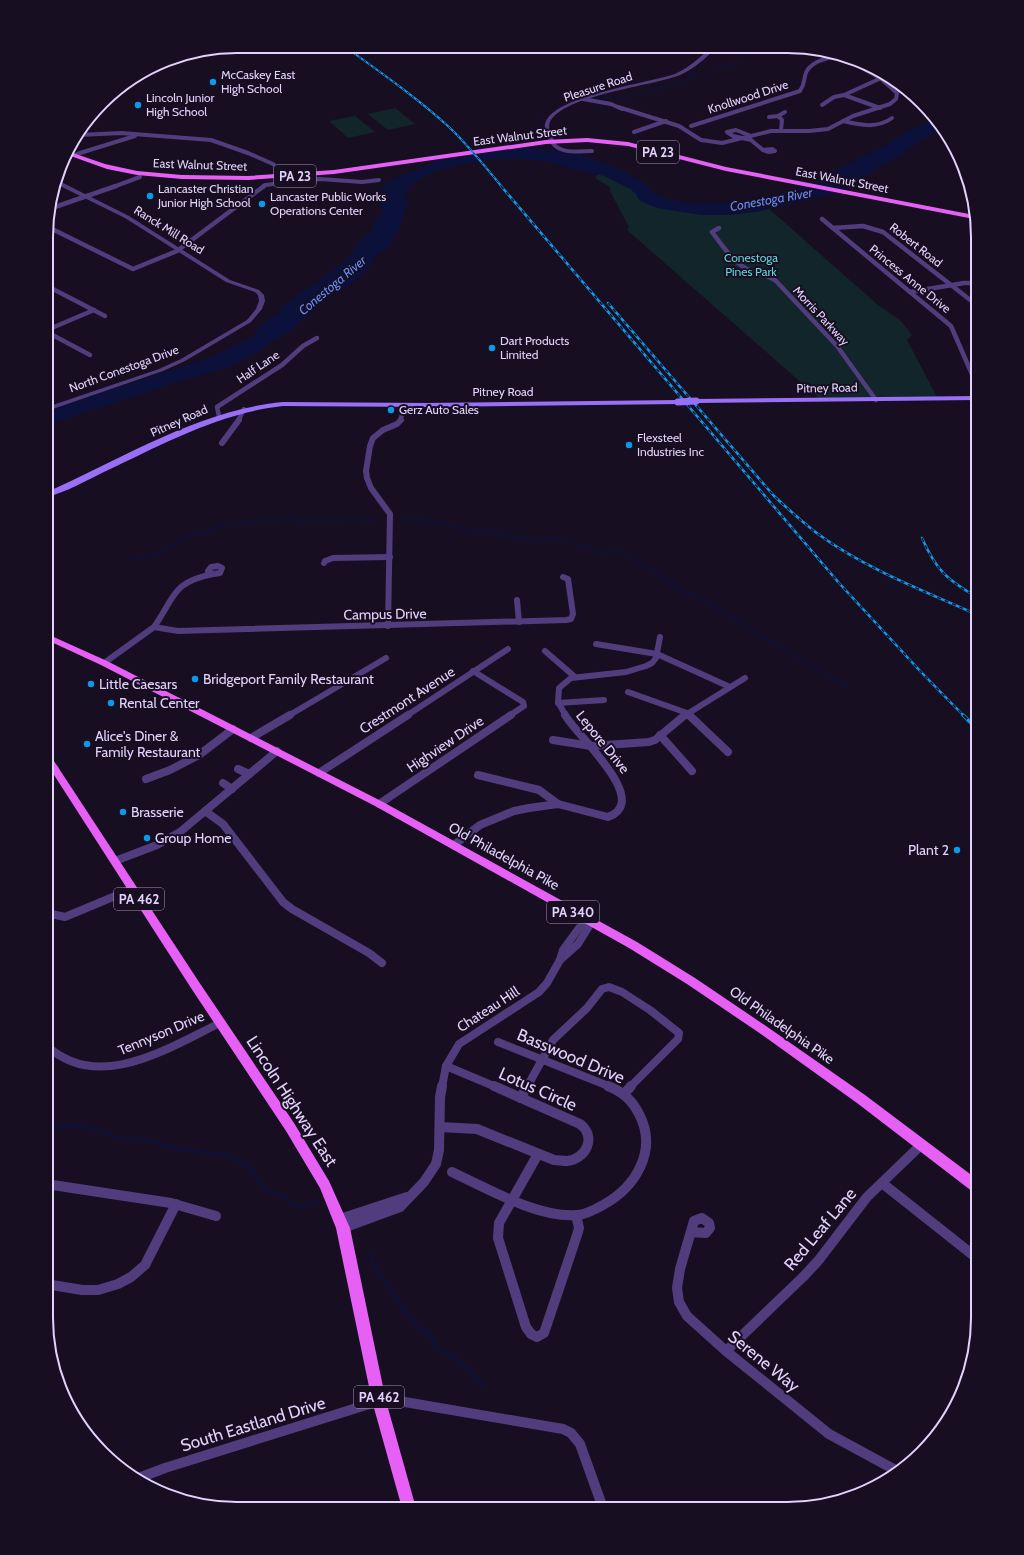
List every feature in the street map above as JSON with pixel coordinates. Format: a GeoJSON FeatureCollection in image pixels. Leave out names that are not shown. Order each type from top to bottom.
{"type":"FeatureCollection","features":[{"type":"Feature","properties":{"kind":"main road","name":"East Walnut Street"},"geometry":{"type":"LineString","coordinates":[[73,153],[108,167],[140,174],[198,178],[253,178],[336,172],[551,140],[587,138],[630,142],[709,163],[763,175],[969,212]]}},
{"type":"Feature","properties":{"kind":"main road","name":"East Walnut Street"},"geometry":{"type":"LineString","coordinates":[[902,201],[969,215]]}},
{"type":"Feature","properties":{"kind":"main road","name":"Pitney Road"},"geometry":{"type":"LineString","coordinates":[[53,492],[219,416],[244,409],[283,404],[405,405],[971,398]]}},
{"type":"Feature","properties":{"kind":"main road","name":"Old Philadelphia Pike"},"geometry":{"type":"LineString","coordinates":[[53,640],[104,663],[379,804],[633,946],[697,985],[849,1090],[971,1183]]}},
{"type":"Feature","properties":{"kind":"main road","name":"Lincoln Highway East"},"geometry":{"type":"LineString","coordinates":[[53,773],[115,861],[311,1160],[325,1185],[341,1224],[355,1280],[380,1401],[406,1502]]}},
{"type":"Feature","properties":{"kind":"street","name":"Pleasure Road"},"geometry":{"type":"LineString","coordinates":[[551,140],[547,128],[549,118],[562,108],[583,99],[680,73],[707,53]]}},
{"type":"Feature","properties":{"kind":"street","name":"Knollwood Drive"},"geometry":{"type":"LineString","coordinates":[[692,126],[800,91],[804,86],[805,76],[810,68],[822,60],[829,58]]}},
{"type":"Feature","properties":{"kind":"street"},"geometry":{"type":"LineString","coordinates":[[583,99],[618,107],[666,121],[683,128],[695,138],[706,142],[722,143],[766,132],[781,130],[823,130],[835,126],[856,114],[880,108],[892,103],[897,96],[896,90],[879,78],[844,95],[834,97],[822,105]]}},
{"type":"Feature","properties":{"kind":"street"},"geometry":{"type":"LineString","coordinates":[[844,95],[851,99],[864,101],[880,108]]}},
{"type":"Feature","properties":{"kind":"street"},"geometry":{"type":"LineString","coordinates":[[769,117],[778,116],[785,112]]}},
{"type":"Feature","properties":{"kind":"street"},"geometry":{"type":"LineString","coordinates":[[778,116],[782,121],[781,130]]}},
{"type":"Feature","properties":{"kind":"street"},"geometry":{"type":"LineString","coordinates":[[843,121],[855,124],[871,125],[883,123],[892,118]]}},
{"type":"Feature","properties":{"kind":"street"},"geometry":{"type":"LineString","coordinates":[[634,132],[666,121]]}},
{"type":"Feature","properties":{"kind":"street"},"geometry":{"type":"LineString","coordinates":[[751,136],[737,129],[727,131],[729,134],[741,139],[754,142],[763,150]]}},
{"type":"Feature","properties":{"kind":"street"},"geometry":{"type":"LineString","coordinates":[[84,135],[118,133],[141,134],[223,143],[274,164],[277,168]]}},
{"type":"Feature","properties":{"kind":"street"},"geometry":{"type":"LineString","coordinates":[[72,156],[141,134]]}},
{"type":"Feature","properties":{"kind":"street"},"geometry":{"type":"LineString","coordinates":[[551,140],[554,146],[561,150],[592,151]]}},
{"type":"Feature","properties":{"kind":"street"},"geometry":{"type":"LineString","coordinates":[[56,207],[140,178]]}},
{"type":"Feature","properties":{"kind":"street"},"geometry":{"type":"LineString","coordinates":[[55,232],[133,269],[179,250],[265,185],[320,179],[362,182],[378,180]]}},
{"type":"Feature","properties":{"kind":"street","name":"Ranck Mill Road"},"geometry":{"type":"LineString","coordinates":[[61,184],[127,217],[228,281],[257,291],[261,295],[262,302]]}},
{"type":"Feature","properties":{"kind":"street","name":"Princess Anne Drive"},"geometry":{"type":"LineString","coordinates":[[822,219],[951,326],[970,372]]}},
{"type":"Feature","properties":{"kind":"street","name":"Robert Road"},"geometry":{"type":"LineString","coordinates":[[833,228],[860,224],[880,229],[971,300]]}},
{"type":"Feature","properties":{"kind":"street","name":"Morris Parkway"},"geometry":{"type":"LineString","coordinates":[[719,228],[712,232],[720,243],[743,267],[776,281],[837,346],[876,400]]}},
{"type":"Feature","properties":{"kind":"street"},"geometry":{"type":"LineString","coordinates":[[910,292],[971,284]]}},
{"type":"Feature","properties":{"kind":"street"},"geometry":{"type":"LineString","coordinates":[[53,289],[105,316]]}},
{"type":"Feature","properties":{"kind":"street","name":"North Conestoga Drive"},"geometry":{"type":"LineString","coordinates":[[53,406],[157,371],[179,362],[249,321],[255,315],[262,302]]}},
{"type":"Feature","properties":{"kind":"street"},"geometry":{"type":"LineString","coordinates":[[53,328],[94,310]]}},
{"type":"Feature","properties":{"kind":"street"},"geometry":{"type":"LineString","coordinates":[[53,334],[90,355]]}},
{"type":"Feature","properties":{"kind":"street","name":"Half Lane"},"geometry":{"type":"LineString","coordinates":[[219,416],[217,407],[282,365],[303,346],[317,338]]}},
{"type":"Feature","properties":{"kind":"street"},"geometry":{"type":"LineString","coordinates":[[388,626],[390,514],[384,502],[370,485],[366,472],[370,445],[373,438],[400,421],[404,415],[405,405]]}},
{"type":"Feature","properties":{"kind":"street"},"geometry":{"type":"LineString","coordinates":[[222,443],[244,409]]}},
{"type":"Feature","properties":{"kind":"street"},"geometry":{"type":"LineString","coordinates":[[324,563],[325,561],[333,558],[390,557]]}},
{"type":"Feature","properties":{"kind":"street"},"geometry":{"type":"LineString","coordinates":[[104,663],[154,627],[178,588],[187,581],[213,574]]}},
{"type":"Feature","properties":{"kind":"street","name":"Campus Drive"},"geometry":{"type":"LineString","coordinates":[[154,627],[178,631],[561,621],[570,619],[573,614],[568,579],[563,577]]}},
{"type":"Feature","properties":{"kind":"street"},"geometry":{"type":"LineString","coordinates":[[517,600],[519,622]]}},
{"type":"Feature","properties":{"kind":"street"},"geometry":{"type":"LineString","coordinates":[[657,654],[660,637]]}},
{"type":"Feature","properties":{"kind":"street"},"geometry":{"type":"LineString","coordinates":[[596,644],[657,654],[730,687]]}},
{"type":"Feature","properties":{"kind":"street","name":"Crestmont Avenue"},"geometry":{"type":"LineString","coordinates":[[319,773],[508,649]]}},
{"type":"Feature","properties":{"kind":"street"},"geometry":{"type":"LineString","coordinates":[[545,651],[574,677]]}},
{"type":"Feature","properties":{"kind":"street","name":"Lepore Drive"},"geometry":{"type":"LineString","coordinates":[[454,845],[469,832],[490,820],[522,809],[558,804],[608,817],[615,814],[621,808],[624,795],[622,788],[615,776],[591,746],[566,719],[558,703],[558,688],[562,682],[574,677],[642,668],[652,664],[657,654]]}},
{"type":"Feature","properties":{"kind":"street"},"geometry":{"type":"LineString","coordinates":[[251,738],[386,658]]}},
{"type":"Feature","properties":{"kind":"street","name":"Highview Drive"},"geometry":{"type":"LineString","coordinates":[[379,804],[523,708],[525,704],[473,672]]}},
{"type":"Feature","properties":{"kind":"street"},"geometry":{"type":"LineString","coordinates":[[553,740],[591,746],[649,742],[655,740],[687,713],[745,678]]}},
{"type":"Feature","properties":{"kind":"street"},"geometry":{"type":"LineString","coordinates":[[628,692],[687,713],[728,752]]}},
{"type":"Feature","properties":{"kind":"street"},"geometry":{"type":"LineString","coordinates":[[558,703],[604,700]]}},
{"type":"Feature","properties":{"kind":"street"},"geometry":{"type":"LineString","coordinates":[[146,779],[170,770],[199,756],[233,729]]}},
{"type":"Feature","properties":{"kind":"street"},"geometry":{"type":"LineString","coordinates":[[660,735],[692,771]]}},
{"type":"Feature","properties":{"kind":"street"},"geometry":{"type":"LineString","coordinates":[[115,861],[144,851],[168,839],[190,824],[277,751]]}},
{"type":"Feature","properties":{"kind":"street"},"geometry":{"type":"LineString","coordinates":[[238,769],[249,774]]}},
{"type":"Feature","properties":{"kind":"street"},"geometry":{"type":"LineString","coordinates":[[478,775],[539,790],[558,804]]}},
{"type":"Feature","properties":{"kind":"street"},"geometry":{"type":"LineString","coordinates":[[223,783],[232,788]]}},
{"type":"Feature","properties":{"kind":"street"},"geometry":{"type":"LineString","coordinates":[[205,811],[223,824],[283,902],[292,909],[369,953],[382,963]]}},
{"type":"Feature","properties":{"kind":"street"},"geometry":{"type":"LineString","coordinates":[[53,915],[65,917],[132,889]]}},
{"type":"Feature","properties":{"kind":"street","name":"Chateau Hill"},"geometry":{"type":"LineString","coordinates":[[341,1224],[400,1207],[424,1182],[436,1164],[439,1150],[440,1097],[446,1066],[451,1056],[459,1044],[539,992],[547,983],[560,960],[570,954],[587,933],[591,923]]}},
{"type":"Feature","properties":{"kind":"street"},"geometry":{"type":"LineString","coordinates":[[521,1098],[553,1040],[587,1008],[602,989],[609,987],[650,1010],[679,1033],[678,1039],[624,1094]]}},
{"type":"Feature","properties":{"kind":"street","name":"Tennyson Drive"},"geometry":{"type":"LineString","coordinates":[[53,1051],[59,1056],[75,1063],[105,1067],[119,1066],[141,1059],[220,1023]]}},
{"type":"Feature","properties":{"kind":"street","name":"Basswood Drive"},"geometry":{"type":"LineString","coordinates":[[452,1172],[530,1206],[557,1214],[576,1215],[587,1213],[606,1205],[621,1195],[632,1184],[646,1155],[647,1137],[645,1125],[639,1113],[624,1094],[498,1042]]}},
{"type":"Feature","properties":{"kind":"street","name":"Lotus Circle"},"geometry":{"type":"LineString","coordinates":[[440,1127],[477,1129],[554,1160],[566,1161],[579,1156],[586,1150],[589,1141],[587,1132],[579,1124],[570,1119],[446,1066]]}},
{"type":"Feature","properties":{"kind":"street","name":"Red Leaf Lane"},"geometry":{"type":"LineString","coordinates":[[726,1352],[818,1261],[857,1209],[921,1145]]}},
{"type":"Feature","properties":{"kind":"street"},"geometry":{"type":"LineString","coordinates":[[538,1154],[499,1223],[498,1238],[526,1327],[531,1334],[537,1337],[544,1333],[577,1235],[579,1228],[576,1215]]}},
{"type":"Feature","properties":{"kind":"street"},"geometry":{"type":"LineString","coordinates":[[882,1183],[971,1253]]}},
{"type":"Feature","properties":{"kind":"street"},"geometry":{"type":"LineString","coordinates":[[53,1185],[141,1197],[176,1204],[216,1216]]}},
{"type":"Feature","properties":{"kind":"street"},"geometry":{"type":"LineString","coordinates":[[53,1285],[82,1290],[98,1290],[118,1284],[131,1277],[145,1265],[176,1204]]}},
{"type":"Feature","properties":{"kind":"street","name":"Serene Way"},"geometry":{"type":"LineString","coordinates":[[690,1232],[680,1269],[677,1288],[679,1302],[687,1316],[726,1352],[829,1434],[893,1468]]}},
{"type":"Feature","properties":{"kind":"street","name":"South Eastland Drive"},"geometry":{"type":"LineString","coordinates":[[144,1476],[380,1401],[399,1401],[563,1429],[571,1433],[580,1444],[601,1502]]}},
{"type":"Feature","properties":{"kind":"green space"},"geometry":{"type":"Polygon","coordinates":[[[395,108],[415,124],[388,130],[368,114],[395,108]]]}},
{"type":"Feature","properties":{"kind":"green space"},"geometry":{"type":"Polygon","coordinates":[[[355,116],[375,132],[348,138],[329,121],[355,116]]]}},
{"type":"Feature","properties":{"kind":"green space","name":"Conestoga Pines Park"},"geometry":{"type":"Polygon","coordinates":[[[603,169],[679,206],[768,208],[878,305],[900,320],[912,335],[907,340],[937,397],[821,400],[627,230],[629,227],[610,191],[610,187],[595,178],[603,169]]]}},
{"type":"Feature","properties":{"kind":"water","name":"Conestoga River"},"geometry":{"type":"Polygon","coordinates":[[[930,122],[937,131],[903,153],[904,154],[884,164],[857,182],[830,195],[757,212],[729,215],[701,215],[657,208],[640,201],[636,194],[630,189],[604,176],[549,162],[524,159],[490,159],[441,169],[423,177],[411,185],[405,194],[405,198],[409,203],[405,207],[401,229],[393,234],[393,239],[388,249],[381,251],[373,258],[371,267],[347,287],[327,296],[310,315],[295,325],[291,331],[269,343],[269,346],[227,368],[176,382],[134,397],[123,399],[108,406],[89,410],[53,424],[53,410],[210,358],[243,341],[253,338],[258,329],[273,316],[282,313],[280,308],[298,296],[298,294],[317,283],[325,275],[333,272],[334,269],[348,259],[359,243],[372,231],[373,224],[382,213],[381,203],[385,199],[382,196],[381,190],[386,184],[402,175],[436,161],[481,153],[524,148],[543,149],[588,157],[622,170],[643,183],[646,183],[644,184],[654,193],[669,199],[696,203],[743,202],[796,189],[802,185],[821,182],[831,172],[886,145],[909,130],[930,122]]]}},
{"type":"Feature","properties":{"kind":"waterway"},"geometry":{"type":"LineString","coordinates":[[590,98],[637,95],[691,80],[693,78],[689,77],[692,75],[710,75],[717,67],[736,65],[735,63],[739,53]]}},
{"type":"Feature","properties":{"kind":"waterway"},"geometry":{"type":"LineString","coordinates":[[549,112],[576,98],[587,97]]}},
{"type":"Feature","properties":{"kind":"waterway"},"geometry":{"type":"LineString","coordinates":[[532,139],[532,133],[544,116]]}},
{"type":"Feature","properties":{"kind":"waterway"},"geometry":{"type":"LineString","coordinates":[[132,558],[136,559],[166,551],[182,538],[214,530],[224,525],[263,521],[277,522],[292,518],[300,523],[308,520],[342,521],[348,518],[354,518],[366,522],[376,520]]}},
{"type":"Feature","properties":{"kind":"waterway"},"geometry":{"type":"LineString","coordinates":[[401,518],[416,519],[427,523],[438,523],[477,532],[492,530],[505,535],[541,542],[555,539],[566,540],[573,544],[590,546],[600,553],[618,551],[633,558],[676,586],[678,590],[697,597],[727,614],[765,639],[784,648],[811,667],[850,687]]}},
{"type":"Feature","properties":{"kind":"waterway"},"geometry":{"type":"LineString","coordinates":[[53,1127],[78,1126],[102,1131],[123,1140],[141,1139],[187,1151],[217,1153],[233,1157],[241,1164],[247,1164],[265,1190],[285,1196],[296,1207],[318,1202]]}},
{"type":"Feature","properties":{"kind":"waterway"},"geometry":{"type":"LineString","coordinates":[[369,1253],[376,1269],[414,1323],[421,1331],[428,1331],[431,1334],[433,1343],[438,1350],[456,1358],[460,1364],[467,1367],[482,1386]]}},
{"type":"Feature","properties":{"kind":"railway"},"geometry":{"type":"LineString","coordinates":[[354,53],[411,95],[449,127],[470,148],[502,187]]}},
{"type":"Feature","properties":{"kind":"railway"},"geometry":{"type":"LineString","coordinates":[[501,186],[839,583],[964,716]]}},
{"type":"Feature","properties":{"kind":"railway"},"geometry":{"type":"LineString","coordinates":[[608,303],[774,496],[801,520],[836,547],[875,569],[971,612]]}},
{"type":"Feature","properties":{"kind":"railway"},"geometry":{"type":"LineString","coordinates":[[922,538],[932,558],[944,573],[958,585],[971,593]]}},
{"type":"Feature","properties":{"kind":"railway"},"geometry":{"type":"LineString","coordinates":[[964,716],[971,723]]}},
{"type":"Feature","properties":{"kind":"place","name":"McCaskey East High School"},"geometry":{"type":"Point","coordinates":[213,82]}},
{"type":"Feature","properties":{"kind":"place","name":"Lincoln Junior High School"},"geometry":{"type":"Point","coordinates":[138,105]}},
{"type":"Feature","properties":{"kind":"place","name":"Lancaster Christian Junior High School"},"geometry":{"type":"Point","coordinates":[150,196]}},
{"type":"Feature","properties":{"kind":"place","name":"Lancaster Public Works Operations Center"},"geometry":{"type":"Point","coordinates":[262,204]}},
{"type":"Feature","properties":{"kind":"place","name":"Dart Products Limited"},"geometry":{"type":"Point","coordinates":[492,348]}},
{"type":"Feature","properties":{"kind":"place","name":"Gerz Auto Sales"},"geometry":{"type":"Point","coordinates":[391,410]}},
{"type":"Feature","properties":{"kind":"place","name":"Flexsteel Industries Inc"},"geometry":{"type":"Point","coordinates":[629,445]}},
{"type":"Feature","properties":{"kind":"place","name":"Bridgeport Family Restaurant"},"geometry":{"type":"Point","coordinates":[195,679]}},
{"type":"Feature","properties":{"kind":"place","name":"Little Caesars"},"geometry":{"type":"Point","coordinates":[91,684]}},
{"type":"Feature","properties":{"kind":"place","name":"Rental Center"},"geometry":{"type":"Point","coordinates":[111,703]}},
{"type":"Feature","properties":{"kind":"place","name":"Alice's Diner & Family Restaurant"},"geometry":{"type":"Point","coordinates":[87,744]}},
{"type":"Feature","properties":{"kind":"place","name":"Brasserie"},"geometry":{"type":"Point","coordinates":[123,812]}},
{"type":"Feature","properties":{"kind":"place","name":"Group Home"},"geometry":{"type":"Point","coordinates":[147,838]}},
{"type":"Feature","properties":{"kind":"place","name":"Plant 2"},"geometry":{"type":"Point","coordinates":[957,850]}}]}
